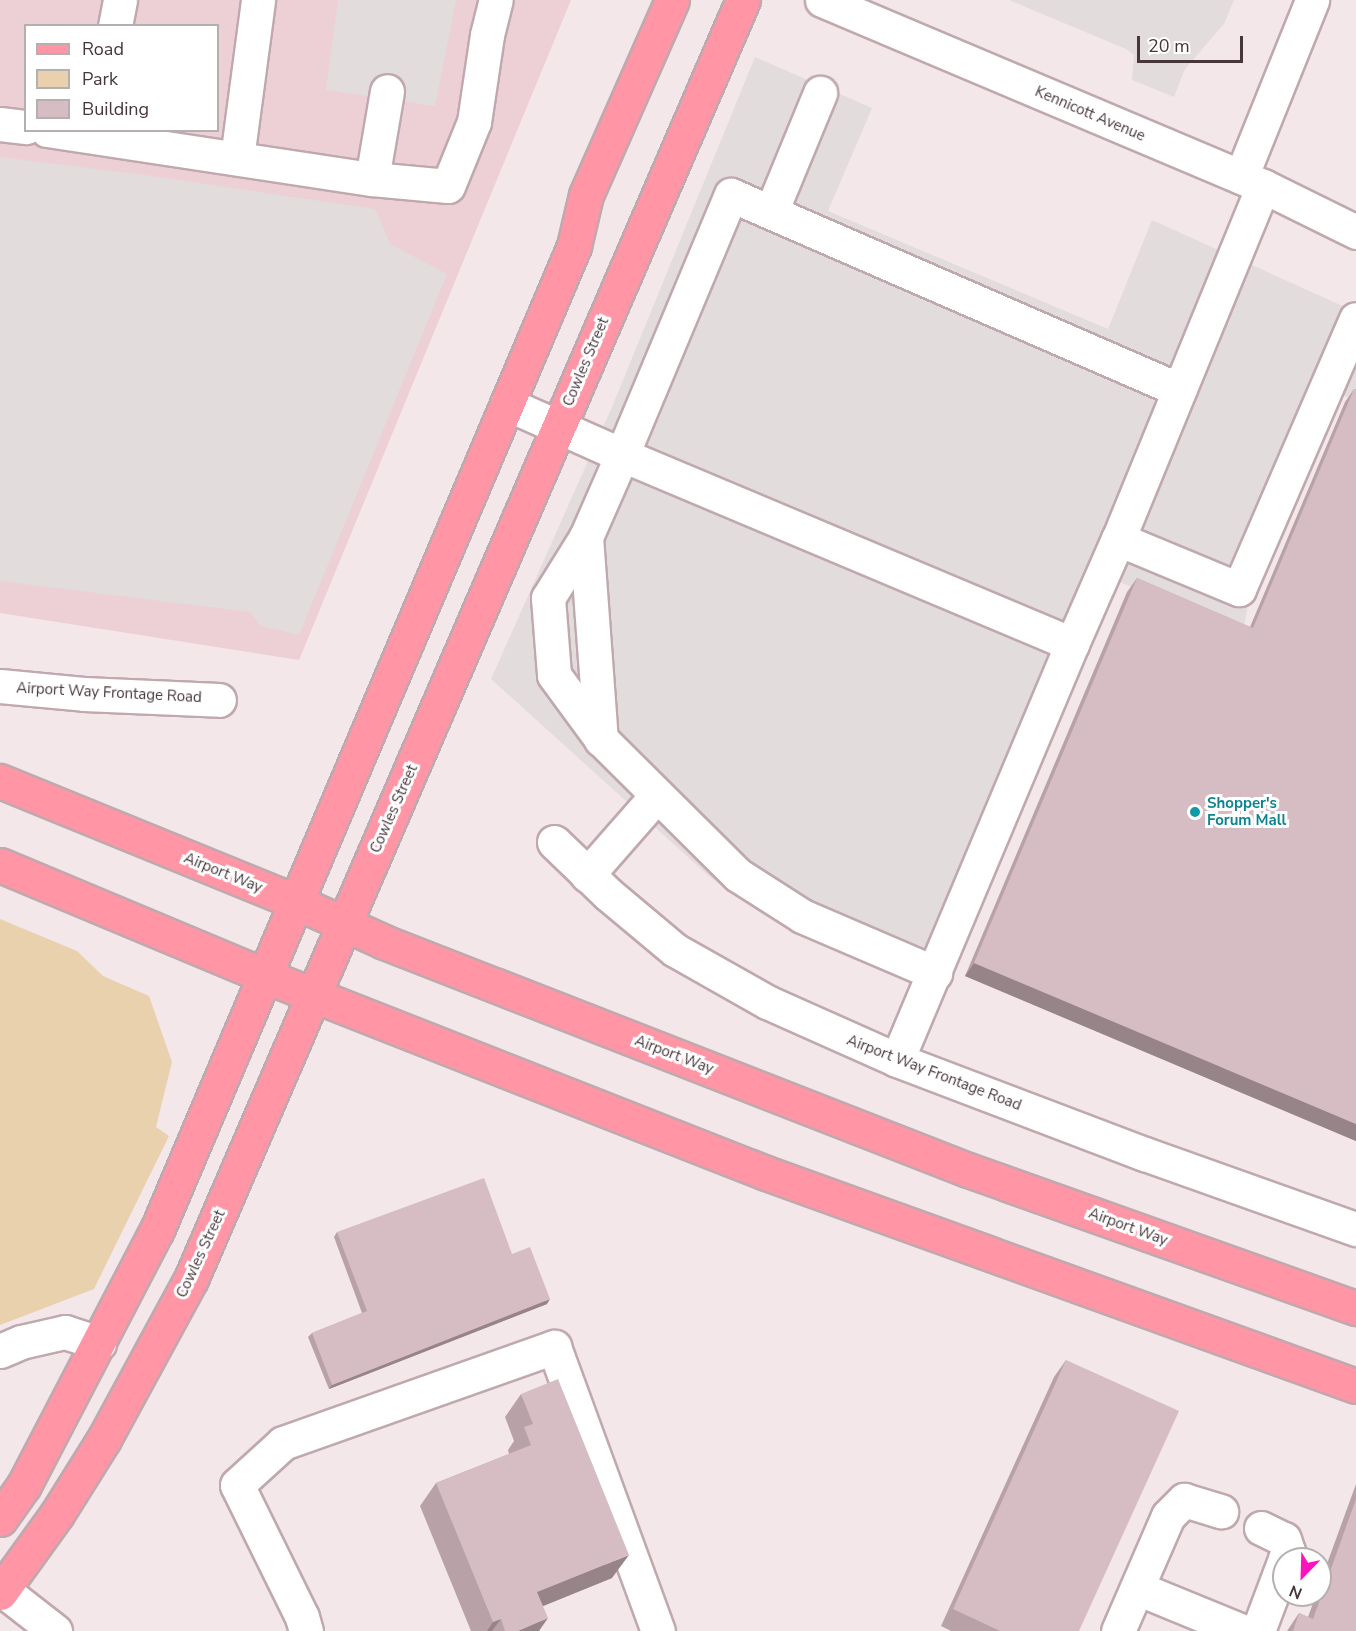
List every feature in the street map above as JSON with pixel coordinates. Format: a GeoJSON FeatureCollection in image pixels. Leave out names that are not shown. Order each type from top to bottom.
{"type":"FeatureCollection","features":[{"type":"Feature","properties":{"kind":"main road"},"geometry":{"type":"LineString","coordinates":[[0,1519],[24,1485],[157,1230],[574,246],[586,195],[672,0]]}},
{"type":"Feature","properties":{"kind":"main road","name":"Cowles Street"},"geometry":{"type":"LineString","coordinates":[[1,1590],[57,1514],[104,1439],[191,1279],[743,0]]}},
{"type":"Feature","properties":{"kind":"main road","name":"Airport Way"},"geometry":{"type":"LineString","coordinates":[[0,781],[296,902],[344,925],[968,1170],[1356,1308]]}},
{"type":"Feature","properties":{"kind":"main road"},"geometry":{"type":"LineString","coordinates":[[0,865],[265,976],[766,1173],[1356,1386]]}},
{"type":"Feature","properties":{"kind":"street"},"geometry":{"type":"LineString","coordinates":[[115,24],[120,0]]}},
{"type":"Feature","properties":{"kind":"street"},"geometry":{"type":"LineString","coordinates":[[237,158],[258,0]]}},
{"type":"Feature","properties":{"kind":"street"},"geometry":{"type":"LineString","coordinates":[[72,132],[372,178],[448,186],[474,122],[487,35],[496,0]]}},
{"type":"Feature","properties":{"kind":"street","name":"Kennicott Avenue"},"geometry":{"type":"LineString","coordinates":[[822,0],[1252,181],[1356,232]]}},
{"type":"Feature","properties":{"kind":"street"},"geometry":{"type":"LineString","coordinates":[[897,1059],[1179,390],[1312,0]]}},
{"type":"Feature","properties":{"kind":"street"},"geometry":{"type":"LineString","coordinates":[[372,178],[387,91]]}},
{"type":"Feature","properties":{"kind":"street"},"geometry":{"type":"LineString","coordinates":[[771,212],[820,93]]}},
{"type":"Feature","properties":{"kind":"street"},"geometry":{"type":"LineString","coordinates":[[0,124],[24,127]]}},
{"type":"Feature","properties":{"kind":"street"},"geometry":{"type":"LineString","coordinates":[[935,973],[793,910],[738,875],[601,739],[586,537],[731,195],[1179,390]]}},
{"type":"Feature","properties":{"kind":"street"},"geometry":{"type":"LineString","coordinates":[[1118,539],[1239,589],[1356,318]]}},
{"type":"Feature","properties":{"kind":"street"},"geometry":{"type":"LineString","coordinates":[[507,404],[1072,644]]}},
{"type":"Feature","properties":{"kind":"street","name":"Airport Way Frontage Road"},"geometry":{"type":"LineString","coordinates":[[0,686],[84,694],[219,700]]}},
{"type":"Feature","properties":{"kind":"street"},"geometry":{"type":"LineString","coordinates":[[587,875],[657,795]]}},
{"type":"Feature","properties":{"kind":"street","name":"Airport Way Frontage Road"},"geometry":{"type":"LineString","coordinates":[[554,843],[587,875],[675,950],[767,1002],[897,1059],[1145,1154],[1356,1228]]}},
{"type":"Feature","properties":{"kind":"street"},"geometry":{"type":"LineString","coordinates":[[0,1351],[21,1342],[65,1332],[99,1343]]}},
{"type":"Feature","properties":{"kind":"street"},"geometry":{"type":"LineString","coordinates":[[306,1631],[302,1617],[237,1485],[282,1443],[554,1347],[658,1631]]}},
{"type":"Feature","properties":{"kind":"street"},"geometry":{"type":"LineString","coordinates":[[1118,1631],[1168,1516],[1184,1500],[1221,1511]]}},
{"type":"Feature","properties":{"kind":"street"},"geometry":{"type":"LineString","coordinates":[[1260,1528],[1284,1539],[1287,1547]]}},
{"type":"Feature","properties":{"kind":"street"},"geometry":{"type":"LineString","coordinates":[[1137,1588],[1242,1631]]}},
{"type":"Feature","properties":{"kind":"street"},"geometry":{"type":"LineString","coordinates":[[1,1590],[55,1631]]}},
{"type":"Feature","properties":{"kind":"street"},"geometry":{"type":"LineString","coordinates":[[1258,1631],[1272,1595]]}},
{"type":"Feature","properties":{"kind":"shaded area"},"geometry":{"type":"Polygon","coordinates":[[[0,0],[571,0],[299,660],[0,613],[0,0]]]}},
{"type":"Feature","properties":{"kind":"shaded area"},"geometry":{"type":"Polygon","coordinates":[[[338,0],[456,0],[435,106],[326,90],[338,0]]]}},
{"type":"Feature","properties":{"kind":"shaded area"},"geometry":{"type":"Polygon","coordinates":[[[1009,0],[1234,0],[1224,24],[1185,69],[1174,97],[1132,80],[1134,55],[1126,49],[1009,0]]]}},
{"type":"Feature","properties":{"kind":"shaded area"},"geometry":{"type":"Polygon","coordinates":[[[755,57],[872,108],[828,211],[1108,329],[1152,220],[1356,312],[1356,388],[1352,398],[1333,393],[1250,592],[1243,633],[1098,573],[922,989],[823,945],[764,915],[710,877],[491,679],[612,407],[755,57]]]}},
{"type":"Feature","properties":{"kind":"shaded area"},"geometry":{"type":"Polygon","coordinates":[[[0,157],[144,175],[375,209],[390,244],[447,274],[299,635],[261,626],[250,612],[0,581],[0,157]]]}},
{"type":"Feature","properties":{"kind":"green space"},"geometry":{"type":"Polygon","coordinates":[[[0,919],[77,951],[103,976],[149,996],[172,1062],[156,1127],[169,1136],[94,1289],[0,1325],[0,919]]]}},
{"type":"Feature","properties":{"kind":"building","name":"Shopper's Forum Mall"},"geometry":{"type":"Polygon","coordinates":[[[1354,389],[1356,389],[1356,1124],[974,963],[1137,578],[1253,628],[1354,389]]]}},
{"type":"Feature","properties":{"kind":"building"},"geometry":{"type":"Polygon","coordinates":[[[484,1178],[512,1254],[530,1247],[550,1299],[332,1385],[312,1333],[367,1311],[337,1232],[484,1178]]]}},
{"type":"Feature","properties":{"kind":"building"},"geometry":{"type":"Polygon","coordinates":[[[1066,1360],[1179,1411],[1079,1631],[1000,1631],[953,1609],[1066,1360]]]}},
{"type":"Feature","properties":{"kind":"building"},"geometry":{"type":"Polygon","coordinates":[[[558,1379],[629,1555],[537,1592],[548,1618],[518,1631],[505,1631],[501,1619],[493,1622],[436,1483],[531,1445],[524,1427],[533,1424],[521,1394],[558,1379]]]}},
{"type":"Feature","properties":{"kind":"building"},"geometry":{"type":"Polygon","coordinates":[[[1356,1499],[1356,1631],[1293,1631],[1299,1613],[1313,1619],[1317,1607],[1332,1607],[1332,1566],[1356,1499]]]}},
{"type":"Feature","properties":{"kind":"place","name":"Shopper's Forum Mall"},"geometry":{"type":"Point","coordinates":[1195,812]}}]}
